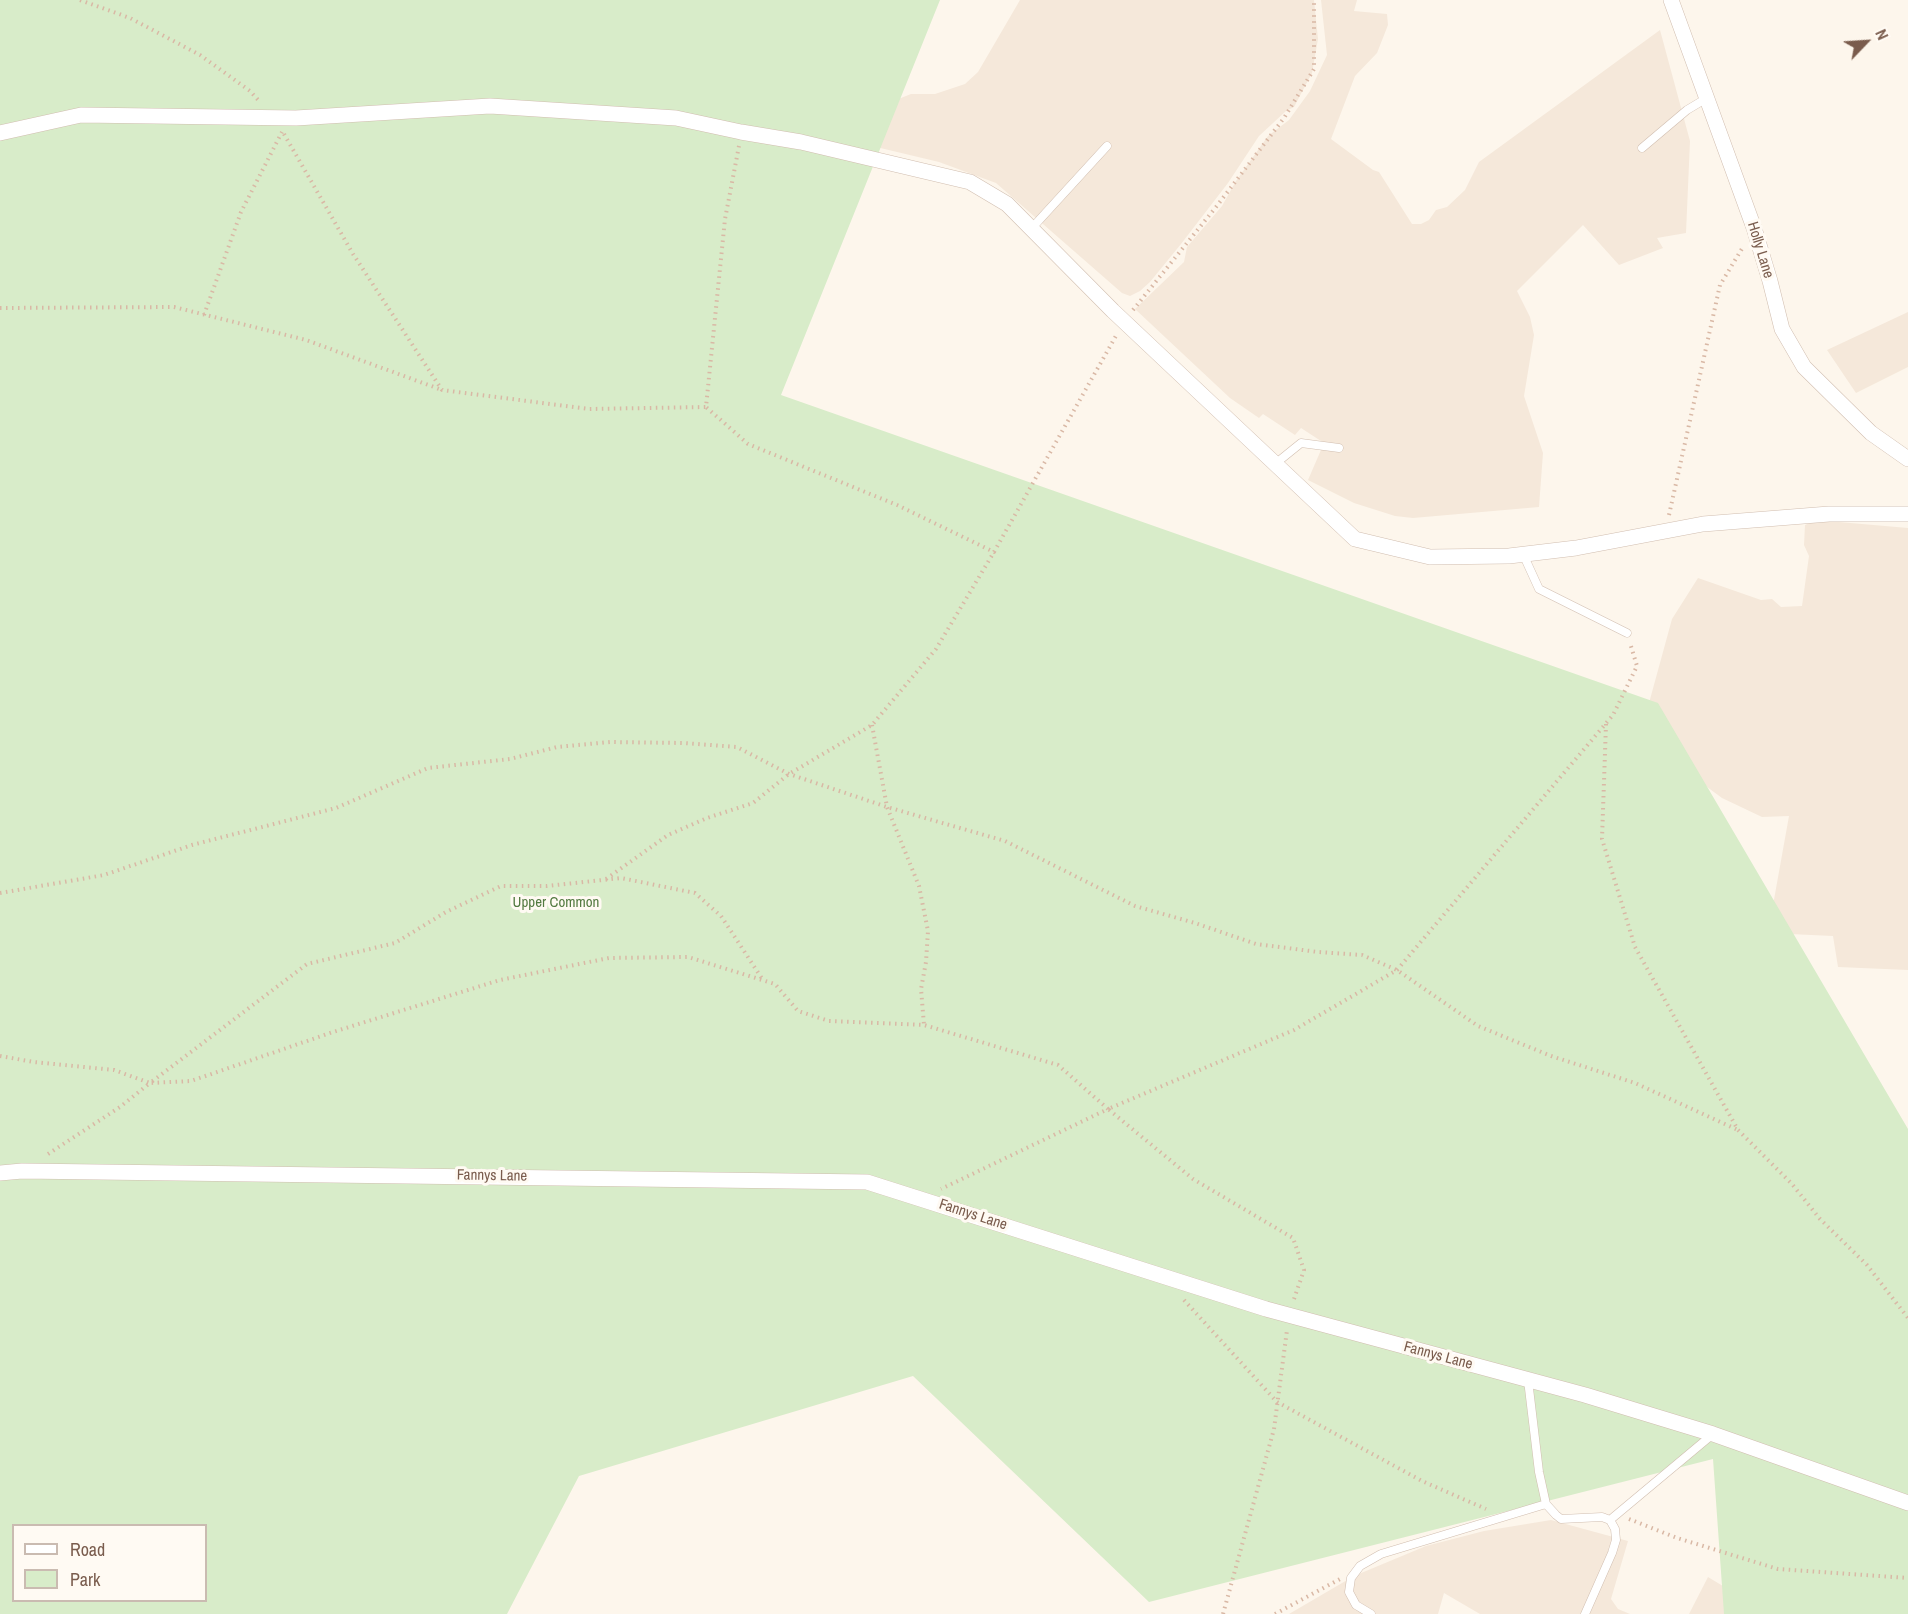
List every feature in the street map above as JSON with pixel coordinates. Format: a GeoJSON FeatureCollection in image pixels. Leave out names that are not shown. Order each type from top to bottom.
{"type":"FeatureCollection","features":[{"type":"Feature","properties":{"kind":"street","name":"Holly Lane"},"geometry":{"type":"LineString","coordinates":[[1671,0],[1754,228],[1782,329],[1804,367],[1871,433],[1908,459]]}},
{"type":"Feature","properties":{"kind":"street"},"geometry":{"type":"LineString","coordinates":[[0,133],[81,115],[274,117],[490,106],[676,118],[801,142],[970,182],[1007,204],[1124,322],[1355,539],[1430,557],[1523,554],[1576,548],[1703,524],[1829,514],[1908,514]]}},
{"type":"Feature","properties":{"kind":"street","name":"Fannys Lane"},"geometry":{"type":"LineString","coordinates":[[0,1173],[22,1171],[867,1182],[1289,1315],[1585,1395],[1713,1434],[1908,1503]]}},
{"type":"Feature","properties":{"kind":"lane"},"geometry":{"type":"LineString","coordinates":[[1642,148],[1687,110],[1707,98]]}},
{"type":"Feature","properties":{"kind":"lane"},"geometry":{"type":"LineString","coordinates":[[1031,229],[1107,146]]}},
{"type":"Feature","properties":{"kind":"lane"},"geometry":{"type":"LineString","coordinates":[[1275,464],[1301,443],[1339,448]]}},
{"type":"Feature","properties":{"kind":"lane"},"geometry":{"type":"LineString","coordinates":[[1523,554],[1539,589],[1627,633]]}},
{"type":"Feature","properties":{"kind":"lane"},"geometry":{"type":"LineString","coordinates":[[1528,1380],[1539,1472],[1546,1504],[1561,1519],[1602,1517],[1610,1520],[1615,1529],[1616,1540],[1603,1576],[1585,1614]]}},
{"type":"Feature","properties":{"kind":"lane"},"geometry":{"type":"LineString","coordinates":[[1610,1520],[1713,1434]]}},
{"type":"Feature","properties":{"kind":"lane"},"geometry":{"type":"LineString","coordinates":[[1371,1614],[1356,1605],[1349,1592],[1351,1578],[1360,1566],[1381,1554],[1546,1504]]}},
{"type":"Feature","properties":{"kind":"path"},"geometry":{"type":"LineString","coordinates":[[80,0],[130,18],[200,55],[250,92],[274,117],[353,254],[442,390]]}},
{"type":"Feature","properties":{"kind":"path"},"geometry":{"type":"LineString","coordinates":[[605,880],[668,835],[707,818],[753,803],[789,774],[872,725],[936,649],[994,552],[1124,322],[1264,144],[1314,69],[1314,0]]}},
{"type":"Feature","properties":{"kind":"path"},"geometry":{"type":"LineString","coordinates":[[204,315],[241,212],[283,132]]}},
{"type":"Feature","properties":{"kind":"path"},"geometry":{"type":"LineString","coordinates":[[706,407],[725,219],[741,132]]}},
{"type":"Feature","properties":{"kind":"path"},"geometry":{"type":"LineString","coordinates":[[1665,531],[1720,285],[1754,228]]}},
{"type":"Feature","properties":{"kind":"path"},"geometry":{"type":"LineString","coordinates":[[0,308],[174,308],[306,340],[442,390],[589,409],[706,407],[748,444],[897,505],[994,552]]}},
{"type":"Feature","properties":{"kind":"path"},"geometry":{"type":"LineString","coordinates":[[920,1199],[1108,1109],[1294,1030],[1397,970],[1613,715],[1637,666],[1627,633]]}},
{"type":"Feature","properties":{"kind":"path"},"geometry":{"type":"LineString","coordinates":[[1606,723],[1602,839],[1635,947],[1738,1130],[1792,1184],[1820,1219],[1867,1264],[1908,1318]]}},
{"type":"Feature","properties":{"kind":"path"},"geometry":{"type":"LineString","coordinates":[[872,725],[887,807],[919,886],[928,931],[921,989],[924,1025]]}},
{"type":"Feature","properties":{"kind":"path"},"geometry":{"type":"LineString","coordinates":[[0,893],[104,875],[192,845],[336,808],[428,768],[510,759],[557,747],[610,742],[684,743],[737,747],[789,774],[887,807],[1005,841],[1135,906],[1257,944],[1362,955],[1397,970],[1478,1026],[1551,1056],[1635,1083],[1738,1130]]}},
{"type":"Feature","properties":{"kind":"path"},"geometry":{"type":"LineString","coordinates":[[22,1171],[120,1107],[307,964],[395,943],[446,912],[501,886],[547,886],[621,878],[695,893],[722,916],[764,981]]}},
{"type":"Feature","properties":{"kind":"path"},"geometry":{"type":"LineString","coordinates":[[0,1056],[34,1062],[114,1070],[150,1083],[191,1081],[333,1032],[500,980],[609,958],[687,957],[775,984],[798,1011],[829,1021],[924,1025],[1058,1065],[1193,1179],[1293,1238],[1304,1270],[1289,1315],[1274,1429],[1222,1614]]}},
{"type":"Feature","properties":{"kind":"path"},"geometry":{"type":"LineString","coordinates":[[1161,1275],[1277,1402],[1422,1481],[1504,1516]]}},
{"type":"Feature","properties":{"kind":"path"},"geometry":{"type":"LineString","coordinates":[[1617,1514],[1677,1538],[1778,1569],[1908,1578]]}},
{"type":"Feature","properties":{"kind":"path"},"geometry":{"type":"LineString","coordinates":[[1275,1614],[1322,1587],[1356,1571]]}},
{"type":"Feature","properties":{"kind":"shaded area"},"geometry":{"type":"Polygon","coordinates":[[[1020,0],[1314,0],[1318,39],[1312,73],[1294,107],[1286,111],[1259,136],[1228,183],[1181,244],[1150,282],[1130,296],[1122,293],[996,183],[939,162],[872,146],[896,100],[911,94],[935,94],[965,84],[978,72],[1020,0]]]}},
{"type":"Feature","properties":{"kind":"shaded area"},"geometry":{"type":"Polygon","coordinates":[[[1321,0],[1357,0],[1354,11],[1387,14],[1388,25],[1377,53],[1355,76],[1331,139],[1379,172],[1412,224],[1421,224],[1429,220],[1436,210],[1447,207],[1465,190],[1479,162],[1660,30],[1690,141],[1686,233],[1657,238],[1663,248],[1619,265],[1583,225],[1517,291],[1530,317],[1534,335],[1524,396],[1543,453],[1539,507],[1413,518],[1395,516],[1354,503],[1308,480],[1324,443],[1301,428],[1295,435],[1263,414],[1259,418],[1230,398],[1135,309],[1184,262],[1187,247],[1222,206],[1236,181],[1268,136],[1289,120],[1310,91],[1327,55],[1321,0]]]}},
{"type":"Feature","properties":{"kind":"shaded area"},"geometry":{"type":"Polygon","coordinates":[[[1908,312],[1908,367],[1856,393],[1827,350],[1908,312]]]}},
{"type":"Feature","properties":{"kind":"shaded area"},"geometry":{"type":"Polygon","coordinates":[[[1816,520],[1908,528],[1908,970],[1838,967],[1833,936],[1768,933],[1789,816],[1762,817],[1722,798],[1665,756],[1643,725],[1672,619],[1698,578],[1761,600],[1772,599],[1781,607],[1802,606],[1809,556],[1804,545],[1805,525],[1816,520]]]}},
{"type":"Feature","properties":{"kind":"shaded area"},"geometry":{"type":"Polygon","coordinates":[[[1551,1520],[1628,1541],[1611,1599],[1618,1609],[1630,1614],[1480,1614],[1444,1593],[1438,1614],[1289,1614],[1354,1576],[1426,1546],[1484,1531],[1551,1520]]]}},
{"type":"Feature","properties":{"kind":"shaded area"},"geometry":{"type":"Polygon","coordinates":[[[1708,1577],[1756,1606],[1763,1614],[1689,1614],[1708,1577]]]}},
{"type":"Feature","properties":{"kind":"green space","name":"Upper Common"},"geometry":{"type":"Polygon","coordinates":[[[0,0],[940,0],[781,395],[1658,703],[1908,1129],[1908,1614],[1724,1614],[1713,1459],[1149,1602],[913,1376],[579,1476],[507,1614],[0,1614],[0,0]]]}}]}
